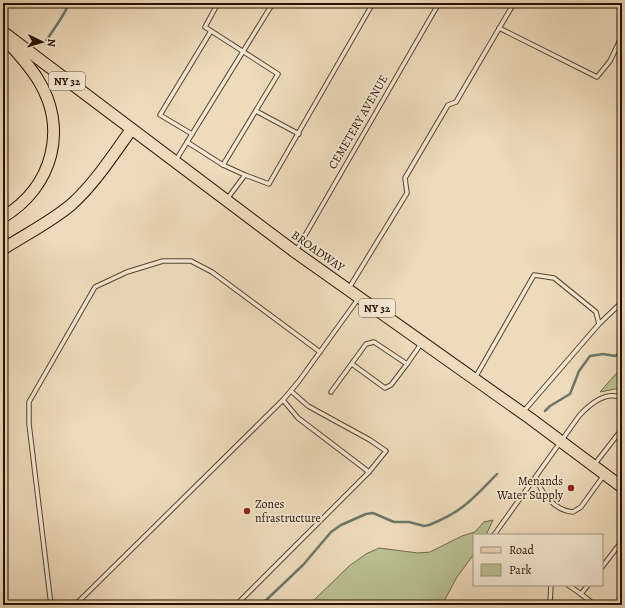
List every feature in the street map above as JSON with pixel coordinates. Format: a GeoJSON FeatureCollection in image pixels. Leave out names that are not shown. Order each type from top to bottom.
{"type":"FeatureCollection","features":[{"type":"Feature","properties":{"kind":"main road","name":"BROADWAY"},"geometry":{"type":"LineString","coordinates":[[3,32],[131,130],[175,161],[295,252],[475,379],[622,487]]}},
{"type":"Feature","properties":{"kind":"main road"},"geometry":{"type":"LineString","coordinates":[[3,37],[29,67],[41,85],[49,104],[54,132],[50,158],[40,182],[22,204],[3,217]]}},
{"type":"Feature","properties":{"kind":"main road"},"geometry":{"type":"LineString","coordinates":[[3,249],[48,222],[72,204],[94,180],[131,130]]}},
{"type":"Feature","properties":{"kind":"lane"},"geometry":{"type":"LineString","coordinates":[[218,3],[205,27],[278,74],[223,166]]}},
{"type":"Feature","properties":{"kind":"lane"},"geometry":{"type":"LineString","coordinates":[[175,161],[273,3]]}},
{"type":"Feature","properties":{"kind":"lane"},"geometry":{"type":"LineString","coordinates":[[187,142],[223,166],[245,176],[269,184],[373,3]]}},
{"type":"Feature","properties":{"kind":"lane","name":"CEMETERY AVENUE"},"geometry":{"type":"LineString","coordinates":[[295,252],[439,3]]}},
{"type":"Feature","properties":{"kind":"lane"},"geometry":{"type":"LineString","coordinates":[[349,289],[407,193],[405,178],[448,106],[456,102],[514,3]]}},
{"type":"Feature","properties":{"kind":"lane"},"geometry":{"type":"LineString","coordinates":[[499,28],[597,78],[610,61],[622,36]]}},
{"type":"Feature","properties":{"kind":"lane"},"geometry":{"type":"LineString","coordinates":[[192,134],[160,115],[211,30]]}},
{"type":"Feature","properties":{"kind":"lane"},"geometry":{"type":"LineString","coordinates":[[256,111],[299,134]]}},
{"type":"Feature","properties":{"kind":"lane"},"geometry":{"type":"LineString","coordinates":[[227,200],[245,176]]}},
{"type":"Feature","properties":{"kind":"lane"},"geometry":{"type":"LineString","coordinates":[[51,605],[29,424],[29,402],[95,286],[126,272],[163,261],[191,261],[212,272],[320,352]]}},
{"type":"Feature","properties":{"kind":"lane"},"geometry":{"type":"LineString","coordinates":[[475,379],[534,275],[554,278],[596,312],[600,324]]}},
{"type":"Feature","properties":{"kind":"lane"},"geometry":{"type":"LineString","coordinates":[[75,605],[283,400],[360,297]]}},
{"type":"Feature","properties":{"kind":"lane"},"geometry":{"type":"LineString","coordinates":[[522,413],[600,324],[622,302]]}},
{"type":"Feature","properties":{"kind":"lane"},"geometry":{"type":"LineString","coordinates":[[331,392],[366,344],[374,342],[407,364]]}},
{"type":"Feature","properties":{"kind":"lane"},"geometry":{"type":"LineString","coordinates":[[352,364],[385,388],[391,385],[423,342]]}},
{"type":"Feature","properties":{"kind":"lane"},"geometry":{"type":"LineString","coordinates":[[236,605],[369,472],[386,451],[370,440],[308,406],[291,391]]}},
{"type":"Feature","properties":{"kind":"lane"},"geometry":{"type":"LineString","coordinates":[[496,534],[579,416],[591,404],[606,397],[615,396],[622,398]]}},
{"type":"Feature","properties":{"kind":"lane"},"geometry":{"type":"LineString","coordinates":[[283,400],[298,418],[369,472]]}},
{"type":"Feature","properties":{"kind":"lane"},"geometry":{"type":"LineString","coordinates":[[594,466],[622,429]]}},
{"type":"Feature","properties":{"kind":"lane"},"geometry":{"type":"LineString","coordinates":[[536,477],[540,488],[546,497],[571,512],[580,508],[604,474]]}},
{"type":"Feature","properties":{"kind":"lane"},"geometry":{"type":"LineString","coordinates":[[603,566],[622,541]]}},
{"type":"Feature","properties":{"kind":"lane"},"geometry":{"type":"LineString","coordinates":[[551,586],[550,602],[552,605]]}},
{"type":"Feature","properties":{"kind":"lane"},"geometry":{"type":"LineString","coordinates":[[569,586],[594,605]]}},
{"type":"Feature","properties":{"kind":"lane"},"geometry":{"type":"LineString","coordinates":[[581,594],[587,586]]}},
{"type":"Feature","properties":{"kind":"green space"},"geometry":{"type":"Polygon","coordinates":[[[622,367],[622,390],[615,389],[600,392],[622,367]]]}},
{"type":"Feature","properties":{"kind":"green space"},"geometry":{"type":"Polygon","coordinates":[[[493,520],[486,534],[473,534],[473,555],[457,577],[442,605],[309,605],[349,566],[366,554],[379,548],[418,553],[430,552],[462,536],[475,532],[484,522],[493,520]]]}},
{"type":"Feature","properties":{"kind":"waterway"},"geometry":{"type":"LineString","coordinates":[[45,43],[69,3]]}},
{"type":"Feature","properties":{"kind":"waterway"},"geometry":{"type":"LineString","coordinates":[[545,411],[550,406],[570,394],[579,371],[590,356],[603,354],[615,356],[622,351]]}},
{"type":"Feature","properties":{"kind":"waterway"},"geometry":{"type":"LineString","coordinates":[[261,605],[303,565],[331,532],[341,525],[366,514],[373,513],[394,522],[409,522],[424,526],[429,525],[459,510],[481,491],[497,474]]}},
{"type":"Feature","properties":{"kind":"place","name":"Menands Water Supply"},"geometry":{"type":"Point","coordinates":[571,488]}},
{"type":"Feature","properties":{"kind":"place","name":"Zones nfrastructure"},"geometry":{"type":"Point","coordinates":[247,511]}}]}
